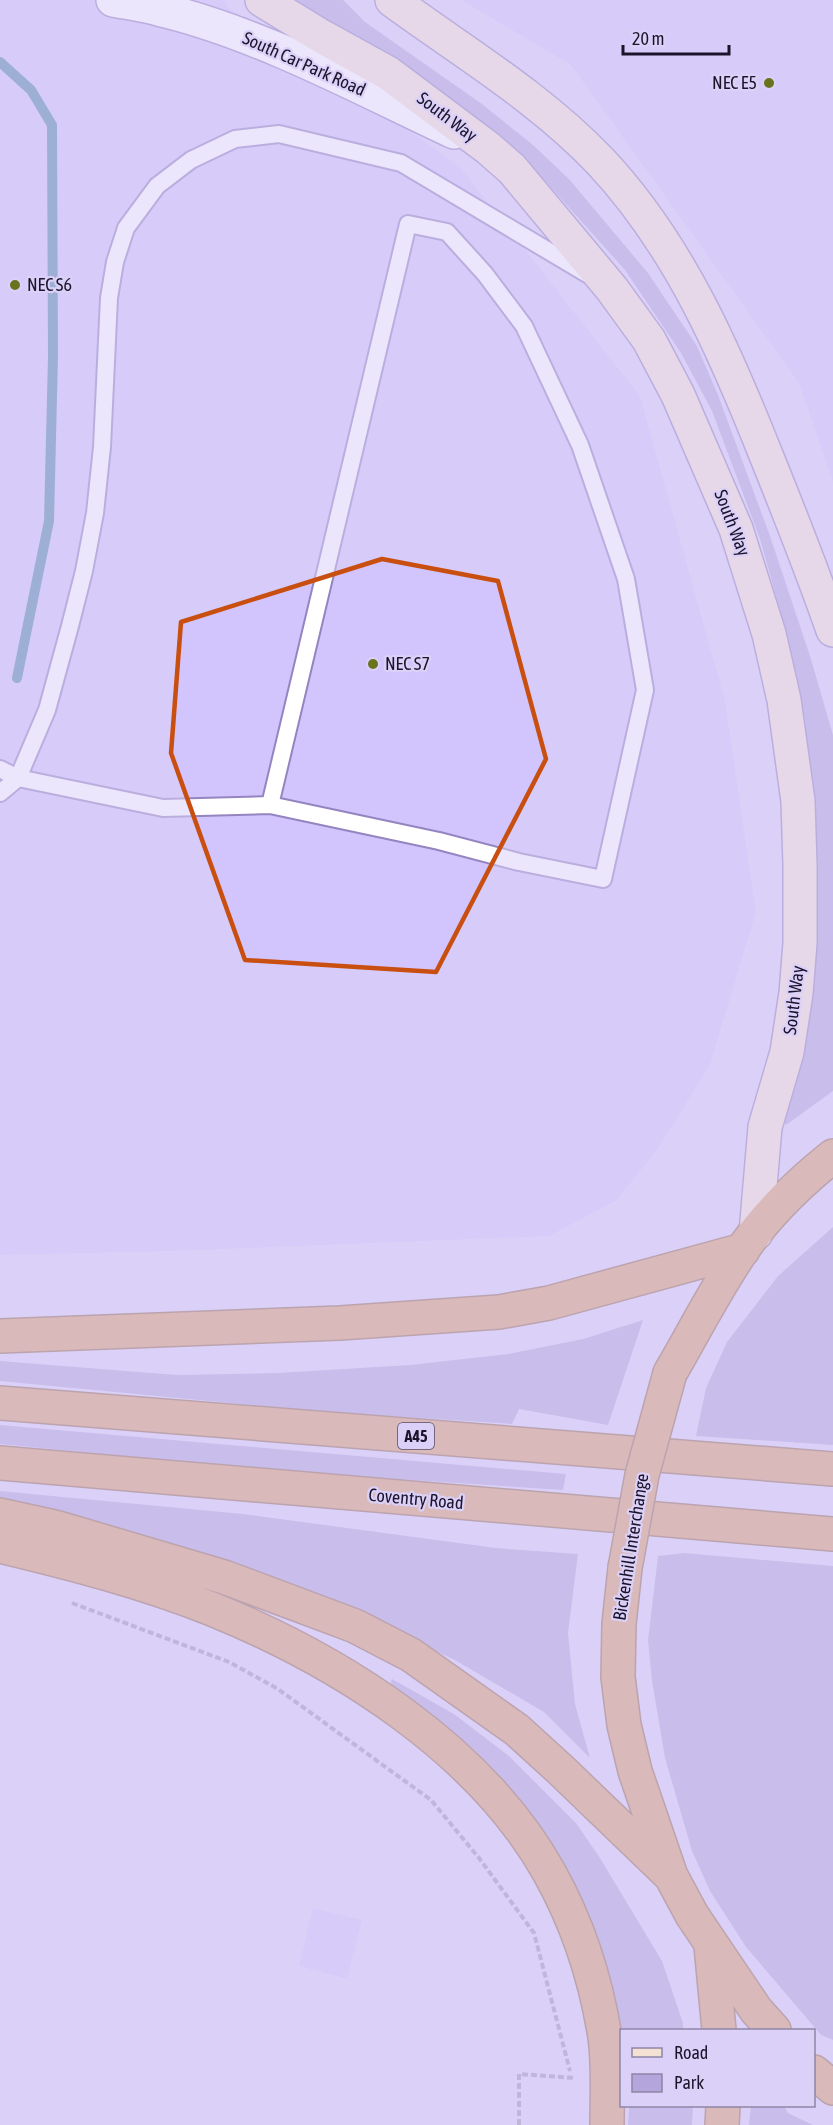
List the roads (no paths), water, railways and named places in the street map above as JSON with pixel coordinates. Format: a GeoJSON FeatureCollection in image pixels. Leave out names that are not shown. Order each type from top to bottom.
{"type":"FeatureCollection","features":[{"type":"Feature","properties":{"kind":"highway","name":"Bickenhill Interchange"},"geometry":{"type":"LineString","coordinates":[[772,2029],[756,2010],[692,1915],[671,1876],[634,1771],[624,1725],[618,1666],[619,1623],[625,1568],[642,1475],[670,1373],[749,1241],[771,1213],[803,1180],[833,1156]]}},
{"type":"Feature","properties":{"kind":"highway"},"geometry":{"type":"LineString","coordinates":[[0,1336],[340,1323],[499,1312],[549,1303],[749,1241]]}},
{"type":"Feature","properties":{"kind":"highway","name":"A45"},"geometry":{"type":"LineString","coordinates":[[0,1403],[833,1469]]}},
{"type":"Feature","properties":{"kind":"highway","name":"Coventry Road"},"geometry":{"type":"LineString","coordinates":[[0,1463],[833,1534]]}},
{"type":"Feature","properties":{"kind":"highway"},"geometry":{"type":"LineString","coordinates":[[0,1515],[55,1527],[224,1577],[355,1626],[411,1655],[517,1730],[671,1876]]}},
{"type":"Feature","properties":{"kind":"highway"},"geometry":{"type":"LineString","coordinates":[[0,1545],[121,1578],[212,1609],[301,1651],[386,1701],[454,1756],[481,1782],[517,1823],[549,1870],[571,1915],[590,1972],[605,2038],[608,2081],[607,2125]]}},
{"type":"Feature","properties":{"kind":"highway"},"geometry":{"type":"LineString","coordinates":[[711,1943],[719,2029]]}},
{"type":"Feature","properties":{"kind":"highway"},"geometry":{"type":"LineString","coordinates":[[815,2074],[833,2088]]}},
{"type":"Feature","properties":{"kind":"highway"},"geometry":{"type":"LineString","coordinates":[[722,2125],[723,2107]]}},
{"type":"Feature","properties":{"kind":"street","name":"South Car Park Road"},"geometry":{"type":"LineString","coordinates":[[113,0],[162,9],[219,27],[339,78],[488,148]]}},
{"type":"Feature","properties":{"kind":"street","name":"South Way"},"geometry":{"type":"LineString","coordinates":[[262,0],[388,73],[488,148],[512,169],[612,289],[649,340],[678,395],[736,529],[768,634],[784,700],[798,801],[800,943],[796,993],[787,1052],[765,1127],[749,1241]]}},
{"type":"Feature","properties":{"kind":"street"},"geometry":{"type":"LineString","coordinates":[[392,0],[525,94],[600,161],[635,202],[688,281],[737,382],[833,630]]}},
{"type":"Feature","properties":{"kind":"lane"},"geometry":{"type":"LineString","coordinates":[[0,792],[18,778],[47,710],[81,582],[95,513],[102,447],[109,298],[115,262],[126,228],[157,186],[191,160],[235,139],[279,134],[333,146],[400,163],[612,289]]}},
{"type":"Feature","properties":{"kind":"lane"},"geometry":{"type":"LineString","coordinates":[[0,769],[18,778],[164,808],[270,805],[603,879],[645,690],[626,579],[580,445],[524,326],[485,274],[447,232],[408,224],[270,805]]}},
{"type":"Feature","properties":{"kind":"waterway"},"geometry":{"type":"LineString","coordinates":[[0,62],[31,90],[52,125],[53,356],[49,521],[17,678]]}},
{"type":"Feature","properties":{"kind":"place","name":"NEC E5"},"geometry":{"type":"Point","coordinates":[769,83]}},
{"type":"Feature","properties":{"kind":"place","name":"NEC S6"},"geometry":{"type":"Point","coordinates":[15,285]}},
{"type":"Feature","properties":{"kind":"place","name":"NEC S7"},"geometry":{"type":"Point","coordinates":[373,664]}}]}
